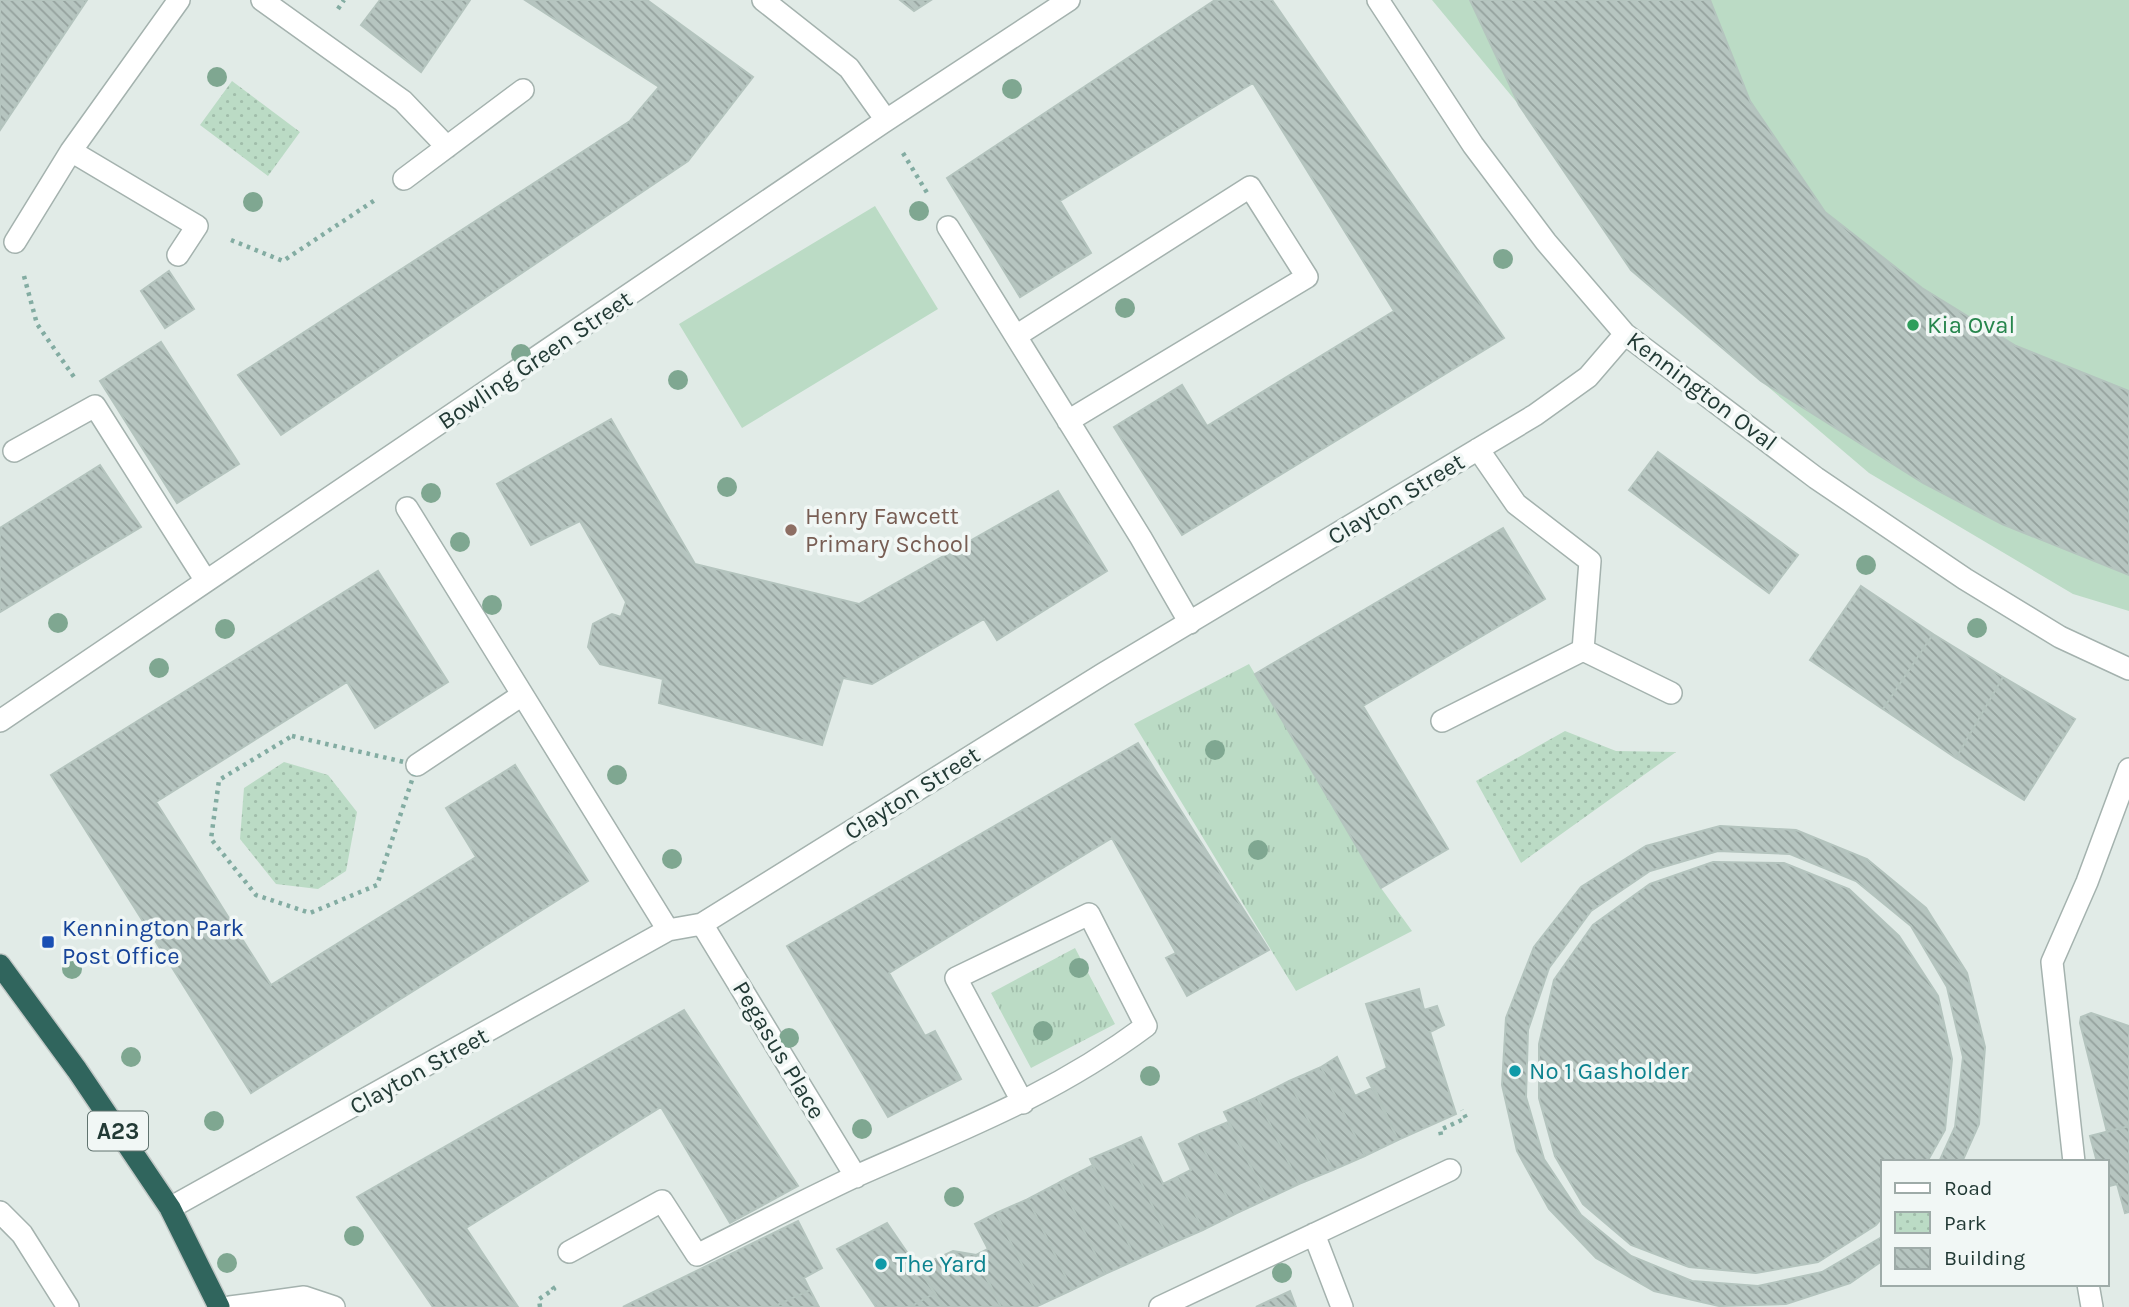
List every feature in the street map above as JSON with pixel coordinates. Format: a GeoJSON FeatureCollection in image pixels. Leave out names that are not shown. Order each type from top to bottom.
{"type":"FeatureCollection","features":[{"type":"Feature","properties":{"kind":"highway","name":"A23"},"geometry":{"type":"LineString","coordinates":[[0,965],[77,1070],[170,1208],[219,1307]]}},
{"type":"Feature","properties":{"kind":"street"},"geometry":{"type":"LineString","coordinates":[[15,242],[71,151],[179,0]]}},
{"type":"Feature","properties":{"kind":"street"},"geometry":{"type":"LineString","coordinates":[[262,0],[403,101],[447,147]]}},
{"type":"Feature","properties":{"kind":"street"},"geometry":{"type":"LineString","coordinates":[[763,0],[849,68],[886,120]]}},
{"type":"Feature","properties":{"kind":"street","name":"Bowling Green Street"},"geometry":{"type":"LineString","coordinates":[[0,721],[886,120],[1069,0]]}},
{"type":"Feature","properties":{"kind":"street","name":"Kennington Oval"},"geometry":{"type":"LineString","coordinates":[[1378,0],[1473,145],[1546,242],[1625,334],[1816,478],[1965,579],[2060,637],[2129,669]]}},
{"type":"Feature","properties":{"kind":"street"},"geometry":{"type":"LineString","coordinates":[[404,179],[523,90]]}},
{"type":"Feature","properties":{"kind":"street"},"geometry":{"type":"LineString","coordinates":[[71,151],[197,226],[178,255]]}},
{"type":"Feature","properties":{"kind":"street"},"geometry":{"type":"LineString","coordinates":[[1016,336],[1250,187],[1307,277],[1068,421]]}},
{"type":"Feature","properties":{"kind":"street"},"geometry":{"type":"LineString","coordinates":[[948,227],[1190,623]]}},
{"type":"Feature","properties":{"kind":"street","name":"Clayton Street"},"geometry":{"type":"LineString","coordinates":[[170,1208],[668,930],[702,924],[1190,623],[1535,415],[1588,377],[1625,334]]}},
{"type":"Feature","properties":{"kind":"street"},"geometry":{"type":"LineString","coordinates":[[14,451],[95,405],[206,581]]}},
{"type":"Feature","properties":{"kind":"street"},"geometry":{"type":"LineString","coordinates":[[1478,449],[1516,504],[1590,561],[1583,650]]}},
{"type":"Feature","properties":{"kind":"street"},"geometry":{"type":"LineString","coordinates":[[407,508],[668,930]]}},
{"type":"Feature","properties":{"kind":"street"},"geometry":{"type":"LineString","coordinates":[[1583,650],[1671,693]]}},
{"type":"Feature","properties":{"kind":"street"},"geometry":{"type":"LineString","coordinates":[[1442,721],[1583,650]]}},
{"type":"Feature","properties":{"kind":"street"},"geometry":{"type":"LineString","coordinates":[[417,765],[522,695]]}},
{"type":"Feature","properties":{"kind":"street"},"geometry":{"type":"LineString","coordinates":[[2074,1160],[2052,962],[2087,882],[2129,769]]}},
{"type":"Feature","properties":{"kind":"street"},"geometry":{"type":"LineString","coordinates":[[569,1252],[662,1201],[697,1255],[856,1177],[1023,1103],[1098,1062],[1146,1026],[1089,914],[956,978],[1023,1103]]}},
{"type":"Feature","properties":{"kind":"street","name":"Pegasus Place"},"geometry":{"type":"LineString","coordinates":[[702,924],[856,1177]]}},
{"type":"Feature","properties":{"kind":"street"},"geometry":{"type":"LineString","coordinates":[[1160,1307],[1450,1170]]}},
{"type":"Feature","properties":{"kind":"street"},"geometry":{"type":"LineString","coordinates":[[0,1212],[22,1234],[68,1307]]}},
{"type":"Feature","properties":{"kind":"street"},"geometry":{"type":"LineString","coordinates":[[1314,1234],[1342,1307]]}},
{"type":"Feature","properties":{"kind":"street"},"geometry":{"type":"LineString","coordinates":[[2088,1286],[2092,1307]]}},
{"type":"Feature","properties":{"kind":"street"},"geometry":{"type":"LineString","coordinates":[[230,1307],[304,1297],[334,1307]]}},
{"type":"Feature","properties":{"kind":"path"},"geometry":{"type":"LineString","coordinates":[[903,153],[948,227]]}},
{"type":"Feature","properties":{"kind":"path"},"geometry":{"type":"LineString","coordinates":[[197,226],[283,261],[404,179]]}},
{"type":"Feature","properties":{"kind":"path"},"geometry":{"type":"LineString","coordinates":[[15,242],[37,324],[95,405]]}},
{"type":"Feature","properties":{"kind":"path"},"geometry":{"type":"LineString","coordinates":[[292,736],[417,765],[377,885],[310,913],[256,895],[211,839],[219,780],[292,736]]}},
{"type":"Feature","properties":{"kind":"path"},"geometry":{"type":"LineString","coordinates":[[1440,1130],[1466,1118],[1462,1110]]}},
{"type":"Feature","properties":{"kind":"green space","name":"Kia Oval"},"geometry":{"type":"Polygon","coordinates":[[[1432,0],[2129,0],[2129,611],[2073,594],[1869,473],[1631,270],[1519,105],[1432,0]]]}},
{"type":"Feature","properties":{"kind":"green space"},"geometry":{"type":"Polygon","coordinates":[[[232,81],[300,132],[268,176],[200,125],[232,81]]]}},
{"type":"Feature","properties":{"kind":"green space"},"geometry":{"type":"Polygon","coordinates":[[[875,206],[938,309],[742,428],[679,324],[875,206]]]}},
{"type":"Feature","properties":{"kind":"green space"},"geometry":{"type":"Polygon","coordinates":[[[1249,664],[1381,888],[1412,931],[1296,991],[1134,724],[1249,664]]]}},
{"type":"Feature","properties":{"kind":"green space"},"geometry":{"type":"Polygon","coordinates":[[[1565,731],[1616,751],[1676,752],[1521,863],[1476,781],[1565,731]]]}},
{"type":"Feature","properties":{"kind":"green space"},"geometry":{"type":"Polygon","coordinates":[[[284,762],[328,775],[357,812],[346,871],[318,889],[276,884],[240,839],[244,788],[284,762]]]}},
{"type":"Feature","properties":{"kind":"green space"},"geometry":{"type":"Polygon","coordinates":[[[1075,948],[1115,1024],[1031,1068],[991,993],[1075,948]]]}},
{"type":"Feature","properties":{"kind":"building"},"geometry":{"type":"Polygon","coordinates":[[[0,0],[87,0],[0,130],[0,0]]]}},
{"type":"Feature","properties":{"kind":"building"},"geometry":{"type":"Polygon","coordinates":[[[380,0],[470,0],[421,72],[361,25],[380,0]]]}},
{"type":"Feature","properties":{"kind":"building"},"geometry":{"type":"Polygon","coordinates":[[[525,0],[647,0],[753,77],[688,161],[281,435],[238,375],[630,121],[659,87],[525,0]]]}},
{"type":"Feature","properties":{"kind":"building"},"geometry":{"type":"Polygon","coordinates":[[[900,0],[931,0],[914,11],[900,0]]]}},
{"type":"Feature","properties":{"kind":"building"},"geometry":{"type":"Polygon","coordinates":[[[1215,0],[1272,0],[1504,338],[1182,535],[1114,427],[1182,385],[1207,426],[1394,311],[1253,83],[1060,201],[1091,253],[1020,297],[947,178],[1215,0]]]}},
{"type":"Feature","properties":{"kind":"building"},"geometry":{"type":"Polygon","coordinates":[[[1470,0],[1710,0],[1750,101],[1825,212],[1922,288],[2016,346],[2129,391],[2129,575],[2002,524],[1923,483],[1761,381],[1631,270],[1519,105],[1470,0]]]}},
{"type":"Feature","properties":{"kind":"building"},"geometry":{"type":"Polygon","coordinates":[[[169,271],[194,309],[165,328],[141,291],[169,271]]]}},
{"type":"Feature","properties":{"kind":"building"},"geometry":{"type":"Polygon","coordinates":[[[161,342],[239,464],[177,503],[100,381],[161,342]]]}},
{"type":"Feature","properties":{"kind":"building"},"geometry":{"type":"Polygon","coordinates":[[[611,419],[695,564],[859,604],[1058,491],[1107,571],[997,640],[984,619],[872,684],[843,678],[822,745],[659,703],[663,679],[600,664],[588,647],[593,624],[612,614],[621,617],[626,602],[580,521],[531,545],[497,484],[611,419]]]}},
{"type":"Feature","properties":{"kind":"building"},"geometry":{"type":"Polygon","coordinates":[[[1658,452],[1798,555],[1769,593],[1629,490],[1658,452]]]}},
{"type":"Feature","properties":{"kind":"building"},"geometry":{"type":"Polygon","coordinates":[[[100,465],[141,527],[0,612],[0,528],[100,465]]]}},
{"type":"Feature","properties":{"kind":"building"},"geometry":{"type":"Polygon","coordinates":[[[1503,528],[1545,599],[1363,706],[1448,849],[1381,888],[1255,674],[1503,528]]]}},
{"type":"Feature","properties":{"kind":"building"},"geometry":{"type":"Polygon","coordinates":[[[378,571],[448,682],[375,728],[347,682],[156,802],[271,985],[476,857],[446,808],[515,765],[588,881],[251,1093],[51,775],[378,571]]]}},
{"type":"Feature","properties":{"kind":"building"},"geometry":{"type":"Polygon","coordinates":[[[1861,586],[1933,634],[1883,709],[1810,660],[1861,586]]]}},
{"type":"Feature","properties":{"kind":"building"},"geometry":{"type":"Polygon","coordinates":[[[1933,634],[2003,677],[1956,758],[1883,709],[1933,634]]]}},
{"type":"Feature","properties":{"kind":"building"},"geometry":{"type":"Polygon","coordinates":[[[2003,677],[2075,719],[2024,800],[1956,758],[2003,677]]]}},
{"type":"Feature","properties":{"kind":"building"},"geometry":{"type":"Polygon","coordinates":[[[1138,743],[1269,950],[1187,996],[1166,958],[1176,953],[1112,838],[889,973],[925,1036],[935,1031],[961,1079],[888,1117],[787,946],[1138,743]]]}},
{"type":"Feature","properties":{"kind":"building","name":"No 1 Gasholder"},"geometry":{"type":"Polygon","coordinates":[[[1720,826],[1796,830],[1867,859],[1926,908],[1967,973],[1985,1047],[1979,1124],[1963,1160],[1940,1160],[1955,1127],[1963,1057],[1947,987],[1911,926],[1856,881],[1790,854],[1718,851],[1650,871],[1591,911],[1549,968],[1528,1030],[1526,1097],[1544,1159],[1581,1215],[1631,1256],[1692,1281],[1758,1286],[1822,1272],[1881,1238],[1881,1262],[1850,1283],[1786,1304],[1719,1306],[1654,1291],[1596,1258],[1549,1209],[1517,1151],[1502,1085],[1506,1018],[1534,947],[1581,887],[1646,846],[1720,826]]]}},
{"type":"Feature","properties":{"kind":"building"},"geometry":{"type":"Polygon","coordinates":[[[1713,862],[1784,863],[1849,889],[1899,936],[1938,996],[1952,1059],[1945,1130],[1928,1160],[1881,1160],[1881,1219],[1818,1262],[1756,1273],[1689,1267],[1631,1245],[1583,1204],[1555,1156],[1539,1098],[1539,1044],[1554,980],[1593,925],[1650,884],[1713,862]]]}},
{"type":"Feature","properties":{"kind":"building"},"geometry":{"type":"Polygon","coordinates":[[[1419,989],[1424,1010],[1437,1006],[1444,1025],[1430,1032],[1456,1114],[1398,1140],[1367,1078],[1387,1068],[1366,1004],[1419,989]]]}},
{"type":"Feature","properties":{"kind":"building"},"geometry":{"type":"Polygon","coordinates":[[[684,1010],[798,1186],[730,1223],[661,1107],[466,1228],[518,1307],[433,1307],[357,1197],[684,1010]]]}},
{"type":"Feature","properties":{"kind":"building"},"geometry":{"type":"Polygon","coordinates":[[[2091,1013],[2129,1026],[2129,1126],[2107,1132],[2080,1023],[2081,1017],[2091,1013]]]}},
{"type":"Feature","properties":{"kind":"building"},"geometry":{"type":"Polygon","coordinates":[[[1337,1057],[1355,1096],[1374,1087],[1398,1140],[1365,1156],[1321,1067],[1337,1057]]]}},
{"type":"Feature","properties":{"kind":"building"},"geometry":{"type":"Polygon","coordinates":[[[1321,1067],[1365,1156],[1333,1170],[1289,1081],[1321,1067]]]}},
{"type":"Feature","properties":{"kind":"building"},"geometry":{"type":"Polygon","coordinates":[[[1289,1081],[1333,1170],[1299,1184],[1257,1097],[1289,1081]]]}},
{"type":"Feature","properties":{"kind":"building"},"geometry":{"type":"Polygon","coordinates":[[[1257,1097],[1299,1184],[1267,1199],[1224,1112],[1257,1097]]]}},
{"type":"Feature","properties":{"kind":"building"},"geometry":{"type":"Polygon","coordinates":[[[1228,1122],[1267,1199],[1235,1214],[1197,1135],[1228,1122]]]}},
{"type":"Feature","properties":{"kind":"building"},"geometry":{"type":"Polygon","coordinates":[[[2129,1126],[2129,1212],[2125,1213],[2117,1184],[2108,1186],[2108,1160],[2096,1160],[2090,1136],[2129,1126]]]}},
{"type":"Feature","properties":{"kind":"building"},"geometry":{"type":"Polygon","coordinates":[[[1197,1135],[1235,1214],[1203,1230],[1177,1177],[1191,1170],[1179,1144],[1197,1135]]]}},
{"type":"Feature","properties":{"kind":"building"},"geometry":{"type":"Polygon","coordinates":[[[1141,1137],[1163,1184],[1177,1177],[1203,1230],[1171,1244],[1123,1145],[1141,1137]]]}},
{"type":"Feature","properties":{"kind":"building"},"geometry":{"type":"Polygon","coordinates":[[[1123,1145],[1171,1244],[1136,1260],[1090,1159],[1123,1145]]]}},
{"type":"Feature","properties":{"kind":"building"},"geometry":{"type":"Polygon","coordinates":[[[1093,1165],[1136,1260],[1105,1274],[1060,1182],[1093,1165]]]}},
{"type":"Feature","properties":{"kind":"building"},"geometry":{"type":"Polygon","coordinates":[[[1060,1182],[1105,1274],[1072,1290],[1028,1199],[1060,1182]]]}},
{"type":"Feature","properties":{"kind":"building"},"geometry":{"type":"Polygon","coordinates":[[[1028,1199],[1072,1290],[1042,1304],[996,1213],[1028,1199]]]}},
{"type":"Feature","properties":{"kind":"building"},"geometry":{"type":"Polygon","coordinates":[[[996,1213],[1042,1304],[1035,1307],[1001,1307],[982,1270],[976,1255],[988,1249],[975,1224],[996,1213]]]}},
{"type":"Feature","properties":{"kind":"building"},"geometry":{"type":"Polygon","coordinates":[[[798,1221],[822,1268],[804,1278],[810,1290],[773,1307],[623,1307],[798,1221]]]}},
{"type":"Feature","properties":{"kind":"building","name":"The Yard"},"geometry":{"type":"Polygon","coordinates":[[[887,1223],[935,1293],[910,1307],[876,1307],[837,1249],[887,1223]]]}},
{"type":"Feature","properties":{"kind":"building"},"geometry":{"type":"Polygon","coordinates":[[[953,1251],[976,1255],[1001,1307],[943,1307],[918,1267],[953,1251]]]}},
{"type":"Feature","properties":{"kind":"building"},"geometry":{"type":"Polygon","coordinates":[[[810,1290],[819,1307],[773,1307],[810,1290]]]}},
{"type":"Feature","properties":{"kind":"building"},"geometry":{"type":"Polygon","coordinates":[[[1290,1291],[1296,1307],[1256,1307],[1290,1291]]]}},
{"type":"Feature","properties":{"kind":"building"},"geometry":{"type":"Polygon","coordinates":[[[935,1293],[943,1307],[910,1307],[935,1293]]]}},
{"type":"Feature","properties":{"kind":"place","name":"Kia Oval"},"geometry":{"type":"Point","coordinates":[1913,325]}},
{"type":"Feature","properties":{"kind":"place","name":"Henry Fawcett Primary School"},"geometry":{"type":"Point","coordinates":[791,530]}},
{"type":"Feature","properties":{"kind":"place","name":"Kennington Park Post Office"},"geometry":{"type":"Point","coordinates":[48,942]}},
{"type":"Feature","properties":{"kind":"place","name":"No 1 Gasholder"},"geometry":{"type":"Point","coordinates":[1515,1071]}},
{"type":"Feature","properties":{"kind":"place","name":"The Yard"},"geometry":{"type":"Point","coordinates":[881,1264]}}]}
